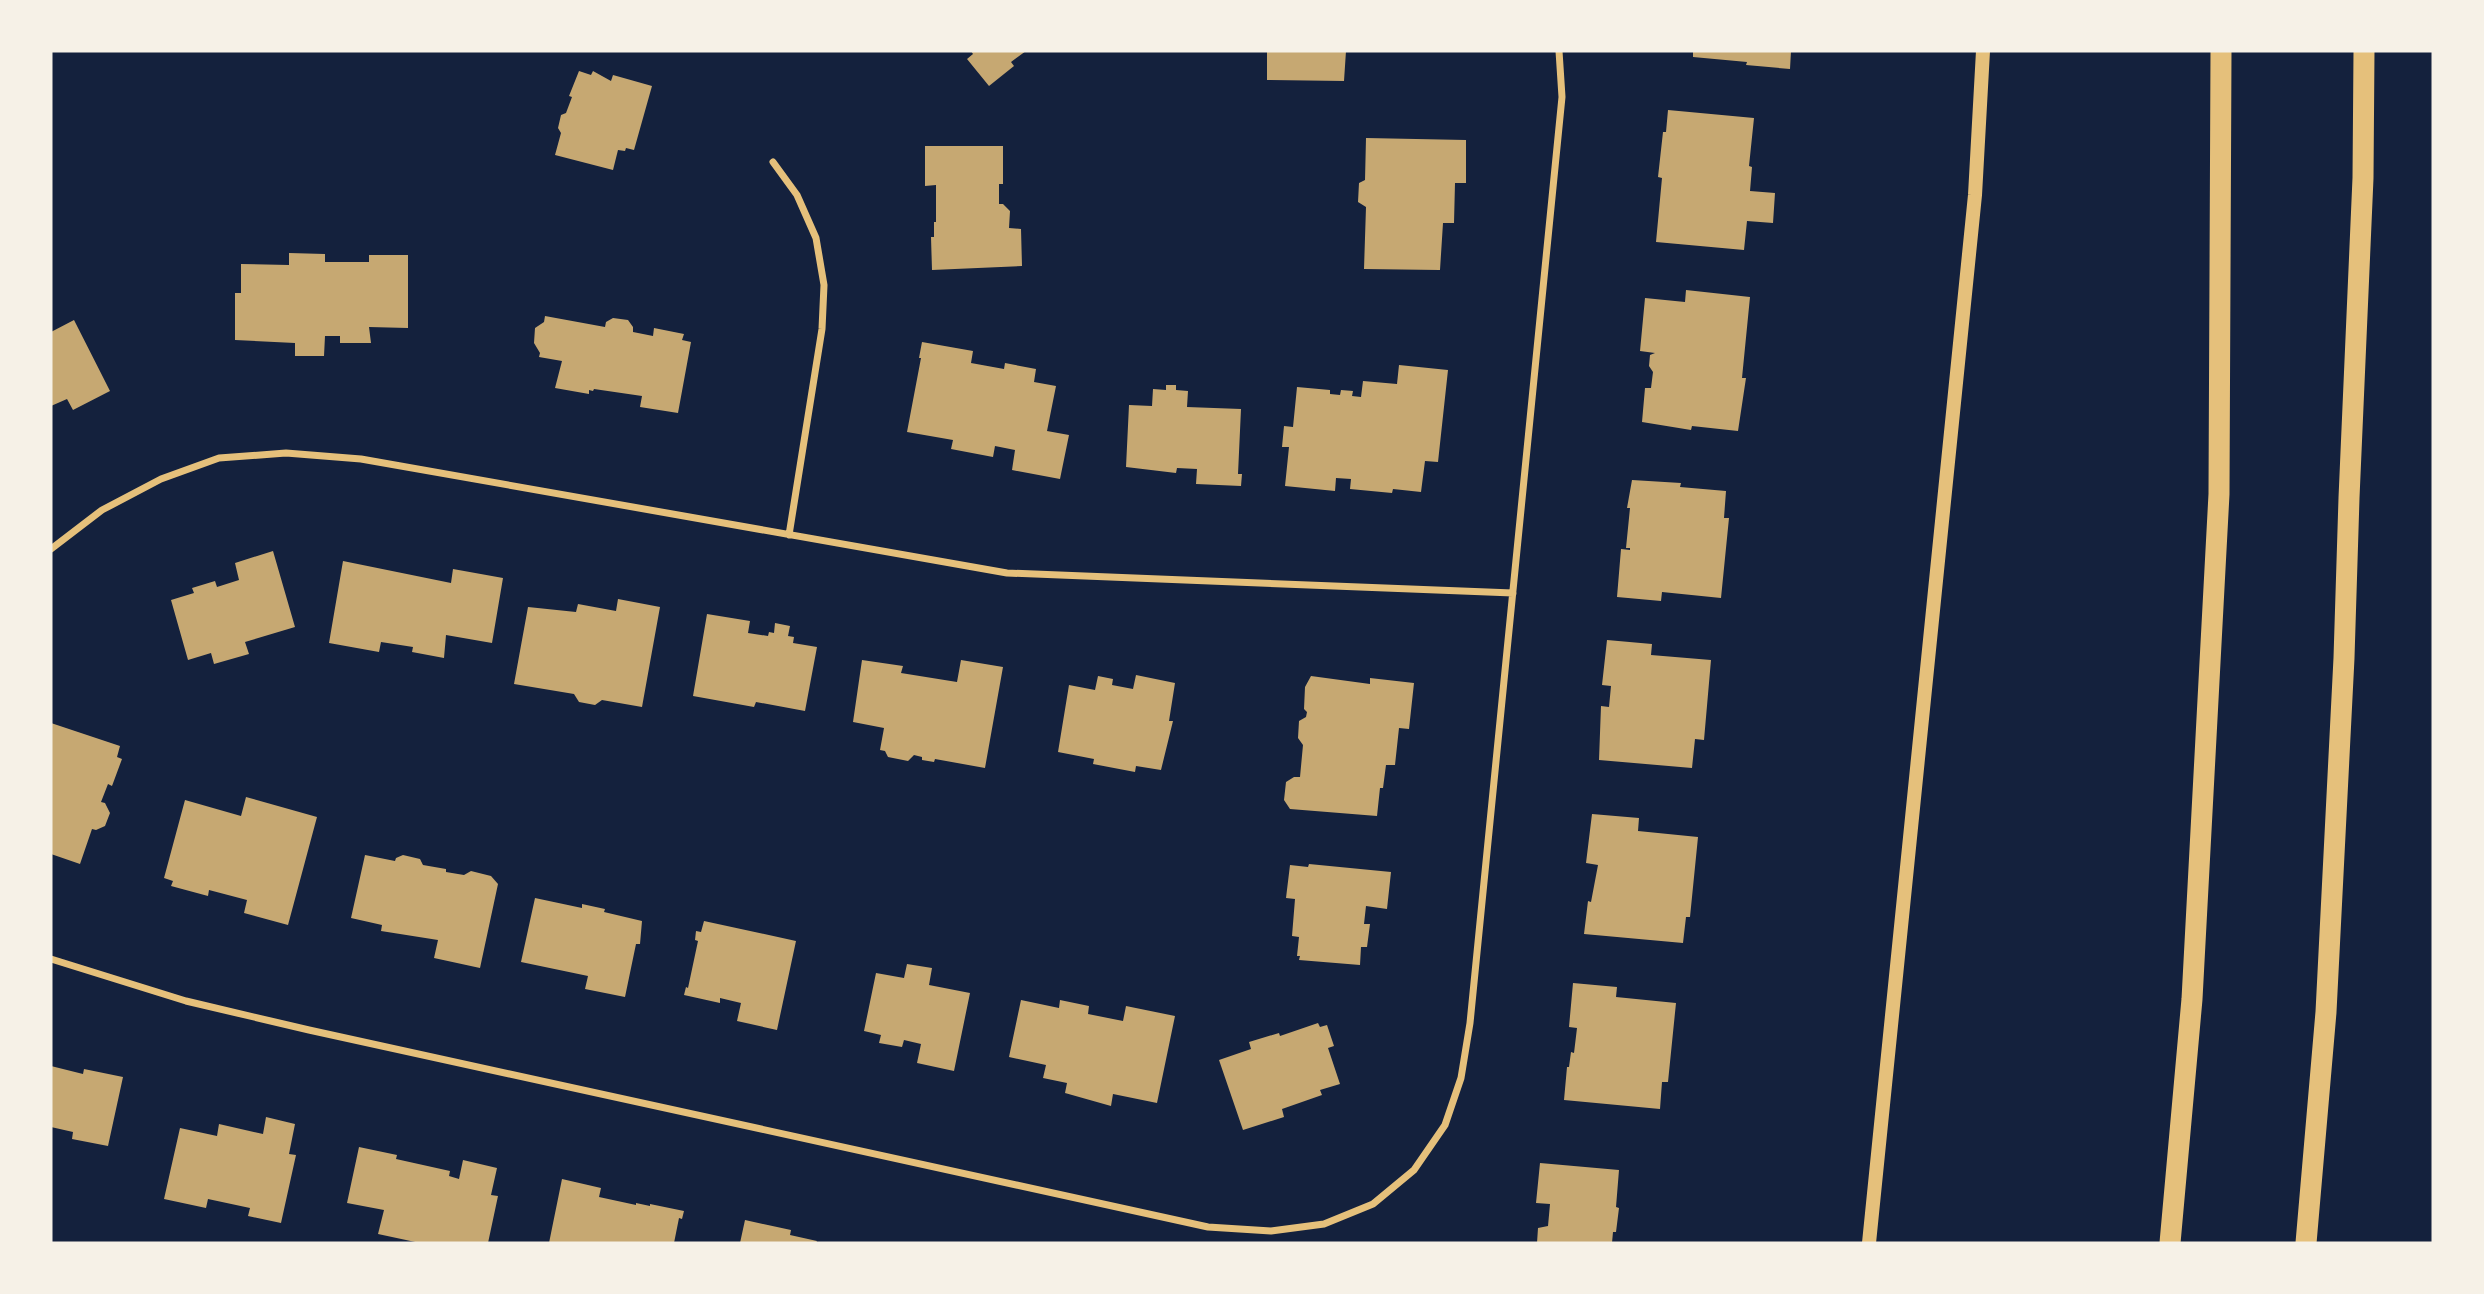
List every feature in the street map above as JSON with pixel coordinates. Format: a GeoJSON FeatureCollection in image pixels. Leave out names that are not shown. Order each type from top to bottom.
{"type":"FeatureCollection","features":[{"type":"Feature","properties":{"kind":"highway"},"geometry":{"type":"LineString","coordinates":[[2170,1243],[2192,999],[2219,507],[2221,51]]}},
{"type":"Feature","properties":{"kind":"highway"},"geometry":{"type":"LineString","coordinates":[[2306,1243],[2326,1012],[2344,658],[2363,178],[2364,51]]}},
{"type":"Feature","properties":{"kind":"main road"},"geometry":{"type":"LineString","coordinates":[[1869,1243],[1975,195],[1983,51]]}},
{"type":"Feature","properties":{"kind":"street"},"geometry":{"type":"LineString","coordinates":[[51,959],[186,1001],[309,1030],[1208,1227],[1271,1231],[1324,1224],[1373,1204],[1414,1170],[1445,1125],[1461,1078],[1470,1023],[1562,97],[1559,51]]}},
{"type":"Feature","properties":{"kind":"street"},"geometry":{"type":"LineString","coordinates":[[773,162],[797,195],[816,238],[824,285],[821,329],[789,535]]}},
{"type":"Feature","properties":{"kind":"street"},"geometry":{"type":"LineString","coordinates":[[51,549],[102,510],[161,479],[219,458],[286,453],[361,459],[1007,573],[1513,593]]}},
{"type":"Feature","properties":{"kind":"building"},"geometry":{"type":"Polygon","coordinates":[[[971,51],[1026,51],[1011,62],[1014,66],[989,86],[967,59],[973,54],[971,51]]]}},
{"type":"Feature","properties":{"kind":"building"},"geometry":{"type":"Polygon","coordinates":[[[1267,51],[1346,51],[1344,81],[1267,80],[1267,51]]]}},
{"type":"Feature","properties":{"kind":"building"},"geometry":{"type":"Polygon","coordinates":[[[1693,51],[1791,51],[1790,69],[1693,57],[1693,51]]]}},
{"type":"Feature","properties":{"kind":"building"},"geometry":{"type":"Polygon","coordinates":[[[579,71],[591,75],[593,71],[611,81],[613,75],[652,86],[634,150],[618,150],[613,170],[555,155],[561,133],[558,128],[561,115],[566,113],[572,97],[569,96],[579,71]]]}},
{"type":"Feature","properties":{"kind":"building"},"geometry":{"type":"Polygon","coordinates":[[[1668,110],[1754,118],[1749,166],[1752,167],[1750,191],[1775,193],[1773,223],[1747,221],[1744,250],[1656,242],[1662,178],[1658,177],[1668,110]]]}},
{"type":"Feature","properties":{"kind":"building"},"geometry":{"type":"Polygon","coordinates":[[[1366,138],[1466,140],[1466,183],[1455,183],[1454,223],[1443,223],[1440,270],[1364,269],[1366,207],[1358,202],[1359,183],[1365,180],[1366,138]]]}},
{"type":"Feature","properties":{"kind":"building"},"geometry":{"type":"Polygon","coordinates":[[[925,146],[1003,146],[1003,184],[999,184],[999,204],[1003,204],[1010,211],[1009,228],[1021,229],[1022,266],[932,270],[931,237],[934,237],[936,222],[936,185],[925,186],[925,146]]]}},
{"type":"Feature","properties":{"kind":"building"},"geometry":{"type":"Polygon","coordinates":[[[289,253],[325,254],[325,262],[369,262],[369,255],[408,255],[408,328],[369,327],[371,343],[340,343],[340,336],[325,336],[324,356],[295,356],[295,343],[235,340],[235,293],[241,293],[241,264],[289,265],[289,253]]]}},
{"type":"Feature","properties":{"kind":"building"},"geometry":{"type":"Polygon","coordinates":[[[1686,290],[1750,297],[1742,378],[1746,378],[1738,431],[1692,426],[1691,430],[1642,422],[1645,388],[1651,388],[1653,372],[1649,366],[1650,355],[1655,353],[1640,351],[1645,298],[1685,302],[1686,290]]]}},
{"type":"Feature","properties":{"kind":"building"},"geometry":{"type":"Polygon","coordinates":[[[545,316],[605,327],[606,322],[613,318],[628,320],[633,332],[653,336],[654,328],[684,334],[682,340],[691,342],[678,413],[640,407],[642,396],[594,389],[589,390],[589,394],[555,388],[562,361],[539,357],[540,353],[534,343],[535,328],[544,322],[545,316]]]}},
{"type":"Feature","properties":{"kind":"building"},"geometry":{"type":"Polygon","coordinates":[[[74,320],[110,391],[73,410],[67,399],[51,406],[51,332],[74,320]]]}},
{"type":"Feature","properties":{"kind":"building"},"geometry":{"type":"Polygon","coordinates":[[[922,342],[973,351],[971,363],[1004,369],[1005,363],[1036,369],[1034,382],[1056,386],[1047,431],[1069,435],[1060,479],[1012,470],[1015,450],[995,446],[993,457],[951,449],[953,440],[907,432],[922,342]]]}},
{"type":"Feature","properties":{"kind":"building"},"geometry":{"type":"Polygon","coordinates":[[[1399,365],[1448,370],[1438,462],[1425,461],[1421,492],[1393,489],[1392,493],[1350,489],[1351,479],[1336,478],[1335,491],[1285,486],[1289,447],[1282,447],[1284,426],[1293,427],[1297,387],[1330,390],[1330,394],[1340,395],[1341,390],[1353,391],[1352,396],[1361,397],[1363,381],[1397,384],[1399,365]]]}},
{"type":"Feature","properties":{"kind":"building"},"geometry":{"type":"Polygon","coordinates":[[[1166,385],[1176,385],[1176,390],[1188,391],[1187,407],[1241,409],[1238,474],[1242,474],[1241,486],[1196,484],[1197,469],[1177,468],[1176,473],[1126,467],[1129,405],[1152,406],[1153,389],[1166,390],[1166,385]]]}},
{"type":"Feature","properties":{"kind":"building"},"geometry":{"type":"Polygon","coordinates":[[[1632,480],[1681,483],[1680,487],[1726,491],[1724,518],[1729,518],[1721,598],[1662,592],[1661,601],[1617,597],[1621,549],[1630,550],[1626,548],[1630,508],[1627,508],[1632,480]]]}},
{"type":"Feature","properties":{"kind":"building"},"geometry":{"type":"Polygon","coordinates":[[[273,551],[295,627],[245,642],[249,654],[214,664],[211,653],[188,660],[171,600],[194,593],[192,588],[215,581],[217,587],[239,580],[235,563],[273,551]]]}},
{"type":"Feature","properties":{"kind":"building"},"geometry":{"type":"Polygon","coordinates":[[[343,561],[451,583],[453,569],[503,578],[492,643],[446,635],[444,658],[412,652],[413,647],[381,642],[379,652],[329,643],[343,561]]]}},
{"type":"Feature","properties":{"kind":"building"},"geometry":{"type":"Polygon","coordinates":[[[618,599],[660,607],[642,707],[602,700],[595,705],[579,702],[574,694],[514,684],[528,607],[576,612],[578,604],[616,611],[618,599]]]}},
{"type":"Feature","properties":{"kind":"building"},"geometry":{"type":"Polygon","coordinates":[[[707,614],[750,621],[748,633],[768,636],[769,632],[774,633],[775,623],[790,626],[788,636],[794,637],[793,643],[817,647],[805,711],[756,702],[754,707],[693,696],[707,614]]]}},
{"type":"Feature","properties":{"kind":"building"},"geometry":{"type":"Polygon","coordinates":[[[1607,640],[1652,644],[1651,655],[1711,660],[1704,740],[1695,739],[1692,768],[1599,760],[1601,706],[1609,707],[1611,686],[1602,685],[1607,640]]]}},
{"type":"Feature","properties":{"kind":"building"},"geometry":{"type":"Polygon","coordinates":[[[862,660],[903,666],[901,673],[957,682],[961,660],[1003,667],[985,768],[935,759],[934,762],[922,760],[922,757],[914,755],[908,761],[888,757],[885,751],[880,750],[884,728],[853,722],[862,660]]]}},
{"type":"Feature","properties":{"kind":"building"},"geometry":{"type":"Polygon","coordinates":[[[1136,675],[1175,683],[1169,721],[1173,721],[1161,770],[1136,766],[1135,772],[1093,764],[1094,759],[1058,752],[1069,685],[1095,690],[1098,676],[1113,679],[1112,685],[1133,689],[1136,675]]]}},
{"type":"Feature","properties":{"kind":"building"},"geometry":{"type":"Polygon","coordinates":[[[1311,676],[1370,684],[1370,678],[1414,683],[1409,729],[1399,728],[1395,765],[1386,765],[1377,816],[1290,809],[1284,800],[1286,782],[1300,777],[1303,745],[1298,738],[1299,721],[1306,717],[1305,687],[1311,676]]]}},
{"type":"Feature","properties":{"kind":"building"},"geometry":{"type":"Polygon","coordinates":[[[51,723],[120,746],[117,757],[122,759],[112,786],[108,784],[101,802],[105,803],[110,813],[105,826],[92,829],[80,864],[51,854],[51,723]]]}},
{"type":"Feature","properties":{"kind":"building"},"geometry":{"type":"Polygon","coordinates":[[[246,797],[317,817],[288,925],[244,913],[247,900],[209,890],[208,896],[171,886],[173,881],[164,878],[185,800],[241,816],[246,797]]]}},
{"type":"Feature","properties":{"kind":"building"},"geometry":{"type":"Polygon","coordinates":[[[1592,814],[1639,818],[1638,831],[1698,837],[1690,917],[1686,917],[1683,943],[1584,934],[1588,901],[1591,902],[1598,865],[1586,863],[1592,814]]]}},
{"type":"Feature","properties":{"kind":"building"},"geometry":{"type":"Polygon","coordinates":[[[365,855],[395,861],[403,855],[420,859],[423,865],[446,869],[446,872],[464,875],[471,871],[491,876],[498,884],[480,968],[434,958],[438,940],[381,931],[382,925],[351,918],[365,855]]]}},
{"type":"Feature","properties":{"kind":"building"},"geometry":{"type":"Polygon","coordinates":[[[1309,864],[1391,872],[1387,909],[1366,906],[1364,924],[1370,924],[1367,947],[1361,947],[1360,965],[1299,960],[1299,937],[1292,936],[1295,899],[1286,898],[1290,865],[1308,867],[1309,864]]]}},
{"type":"Feature","properties":{"kind":"building"},"geometry":{"type":"Polygon","coordinates":[[[535,898],[582,908],[582,904],[642,921],[640,944],[636,944],[625,997],[585,989],[588,976],[521,962],[535,898]]]}},
{"type":"Feature","properties":{"kind":"building"},"geometry":{"type":"Polygon","coordinates":[[[704,921],[796,941],[777,1030],[737,1021],[741,1003],[720,998],[720,1003],[684,995],[686,987],[688,988],[698,941],[695,940],[696,931],[701,932],[704,921]]]}},
{"type":"Feature","properties":{"kind":"building"},"geometry":{"type":"Polygon","coordinates":[[[907,964],[932,968],[929,985],[970,993],[954,1071],[917,1063],[921,1044],[904,1040],[902,1047],[879,1043],[881,1035],[864,1031],[876,973],[904,978],[907,964]]]}},
{"type":"Feature","properties":{"kind":"building"},"geometry":{"type":"Polygon","coordinates":[[[1573,983],[1617,987],[1616,997],[1676,1003],[1668,1082],[1662,1082],[1660,1109],[1564,1100],[1567,1067],[1571,1052],[1574,1053],[1577,1028],[1569,1027],[1573,983]]]}},
{"type":"Feature","properties":{"kind":"building"},"geometry":{"type":"Polygon","coordinates":[[[1021,1000],[1059,1008],[1060,1000],[1089,1006],[1088,1014],[1123,1021],[1126,1006],[1175,1016],[1157,1103],[1113,1094],[1111,1106],[1065,1093],[1067,1083],[1043,1078],[1046,1065],[1009,1057],[1021,1000]]]}},
{"type":"Feature","properties":{"kind":"building"},"geometry":{"type":"Polygon","coordinates":[[[1318,1023],[1320,1027],[1327,1025],[1334,1046],[1328,1048],[1340,1084],[1320,1090],[1322,1095],[1282,1109],[1284,1117],[1243,1130],[1219,1060],[1251,1049],[1249,1042],[1279,1033],[1280,1036],[1318,1023]]]}},
{"type":"Feature","properties":{"kind":"building"},"geometry":{"type":"Polygon","coordinates":[[[51,1066],[83,1074],[84,1069],[123,1077],[108,1146],[72,1139],[73,1132],[51,1127],[51,1066]]]}},
{"type":"Feature","properties":{"kind":"building"},"geometry":{"type":"Polygon","coordinates":[[[266,1117],[295,1124],[289,1154],[296,1155],[281,1223],[248,1216],[250,1208],[208,1199],[206,1208],[164,1199],[180,1128],[217,1136],[219,1124],[263,1134],[266,1117]]]}},
{"type":"Feature","properties":{"kind":"building"},"geometry":{"type":"Polygon","coordinates":[[[359,1147],[397,1155],[396,1159],[450,1171],[449,1176],[459,1179],[463,1160],[497,1168],[491,1195],[498,1196],[488,1243],[420,1243],[378,1234],[384,1210],[347,1203],[359,1147]]]}},
{"type":"Feature","properties":{"kind":"building"},"geometry":{"type":"Polygon","coordinates":[[[1540,1163],[1619,1170],[1616,1207],[1619,1208],[1612,1243],[1537,1243],[1538,1228],[1548,1226],[1550,1204],[1536,1203],[1540,1163]]]}},
{"type":"Feature","properties":{"kind":"building"},"geometry":{"type":"Polygon","coordinates":[[[562,1179],[601,1188],[599,1197],[684,1211],[682,1219],[679,1218],[674,1243],[549,1243],[562,1179]]]}},
{"type":"Feature","properties":{"kind":"building"},"geometry":{"type":"Polygon","coordinates":[[[745,1220],[791,1230],[790,1235],[817,1241],[740,1243],[745,1220]]]}}]}
